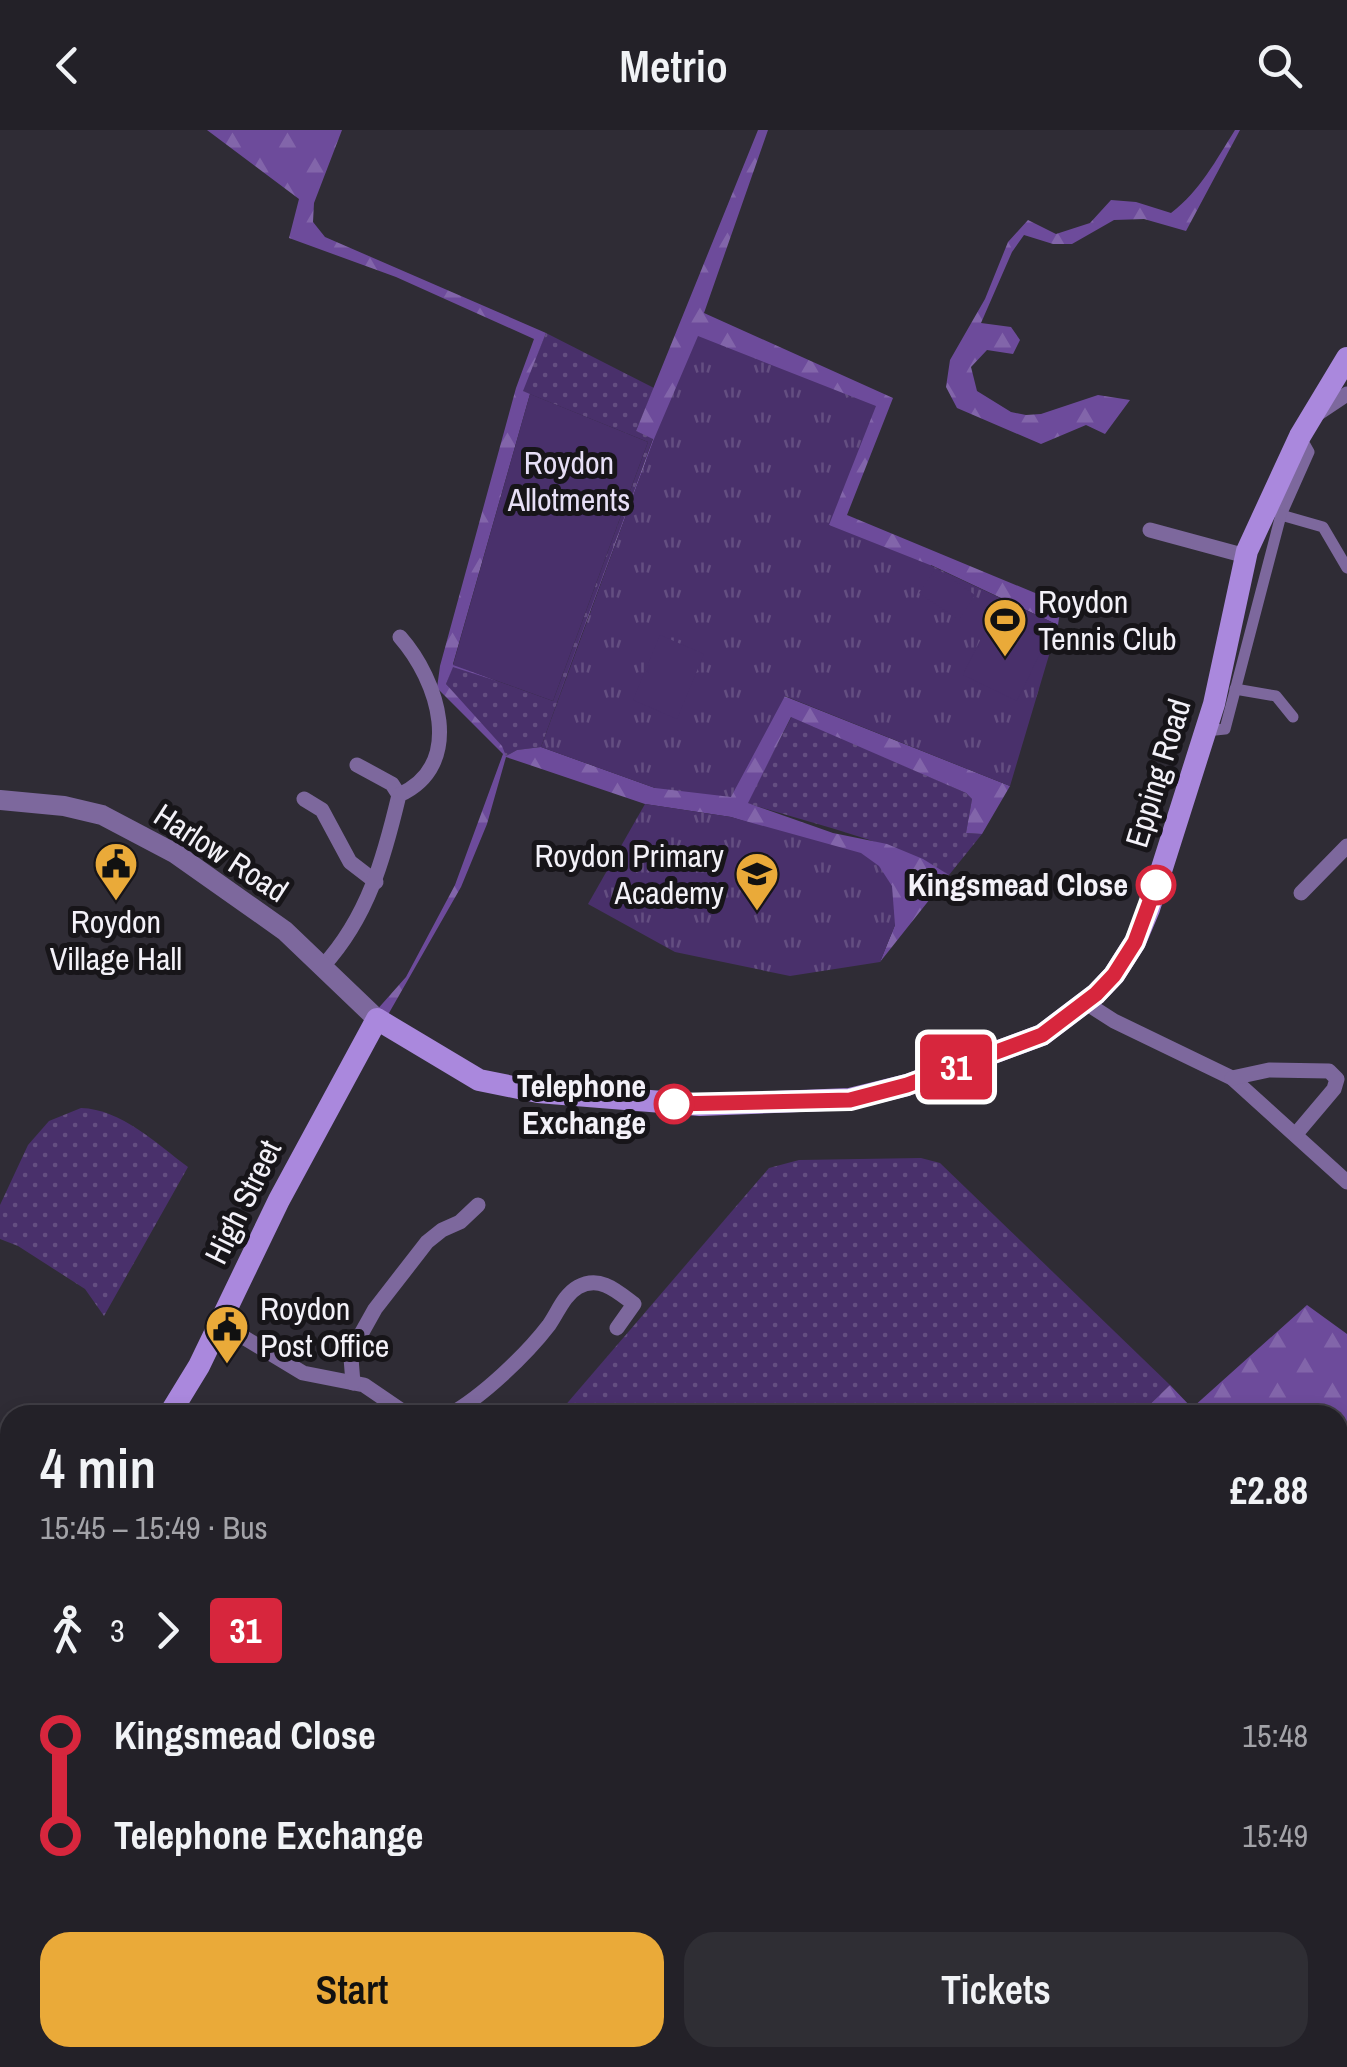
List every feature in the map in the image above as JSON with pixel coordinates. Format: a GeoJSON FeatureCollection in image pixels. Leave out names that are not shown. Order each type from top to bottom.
{"type":"FeatureCollection","features":[{"type":"Feature","properties":{"kind":"main road","name":"Epping Road"},"geometry":{"type":"LineString","coordinates":[[377,1019],[479,1080],[509,1087],[674,1104],[850,1100],[907,1085],[1042,1035],[1114,975],[1135,942],[1206,732],[1246,556],[1300,436],[1347,358]]}},
{"type":"Feature","properties":{"kind":"main road","name":"High Street"},"geometry":{"type":"LineString","coordinates":[[175,1405],[220,1324],[320,1121],[377,1019]]}},
{"type":"Feature","properties":{"kind":"street"},"geometry":{"type":"LineString","coordinates":[[1315,416],[1347,394]]}},
{"type":"Feature","properties":{"kind":"street"},"geometry":{"type":"LineString","coordinates":[[1206,732],[1225,730],[1281,514],[1309,452],[1300,436]]}},
{"type":"Feature","properties":{"kind":"street"},"geometry":{"type":"LineString","coordinates":[[1281,514],[1323,526],[1347,568]]}},
{"type":"Feature","properties":{"kind":"street"},"geometry":{"type":"LineString","coordinates":[[1150,530],[1246,556]]}},
{"type":"Feature","properties":{"kind":"street"},"geometry":{"type":"LineString","coordinates":[[399,795],[414,788],[440,746],[436,698],[414,654],[400,638]]}},
{"type":"Feature","properties":{"kind":"street"},"geometry":{"type":"LineString","coordinates":[[1235,690],[1276,696],[1293,718]]}},
{"type":"Feature","properties":{"kind":"street"},"geometry":{"type":"LineString","coordinates":[[323,966],[348,936],[376,882],[399,795],[392,784],[357,764]]}},
{"type":"Feature","properties":{"kind":"street"},"geometry":{"type":"LineString","coordinates":[[304,799],[322,810],[350,862],[376,882]]}},
{"type":"Feature","properties":{"kind":"street","name":"Harlow Road"},"geometry":{"type":"LineString","coordinates":[[0,800],[64,806],[102,815],[203,871],[286,931],[377,1019]]}},
{"type":"Feature","properties":{"kind":"street"},"geometry":{"type":"LineString","coordinates":[[1301,893],[1347,846]]}},
{"type":"Feature","properties":{"kind":"street"},"geometry":{"type":"LineString","coordinates":[[1086,1002],[1114,1021],[1232,1078],[1347,1182]]}},
{"type":"Feature","properties":{"kind":"street"},"geometry":{"type":"LineString","coordinates":[[1232,1078],[1269,1070],[1329,1070],[1338,1079],[1334,1089],[1296,1134]]}},
{"type":"Feature","properties":{"kind":"street"},"geometry":{"type":"LineString","coordinates":[[353,1382],[356,1343],[375,1309],[427,1242],[478,1206]]}},
{"type":"Feature","properties":{"kind":"street"},"geometry":{"type":"LineString","coordinates":[[462,1405],[504,1372],[580,1286],[599,1282],[634,1304],[617,1328]]}},
{"type":"Feature","properties":{"kind":"street"},"geometry":{"type":"LineString","coordinates":[[220,1324],[304,1373],[364,1385],[393,1405]]}},
{"type":"Feature","properties":{"kind":"green space"},"geometry":{"type":"Polygon","coordinates":[[[207,130],[342,130],[314,203],[313,222],[325,237],[546,333],[523,391],[530,394],[453,664],[497,681],[453,667],[446,684],[502,746],[506,756],[517,750],[541,747],[655,788],[784,696],[1010,786],[982,834],[966,833],[972,799],[966,793],[791,717],[748,803],[833,833],[887,844],[949,875],[880,962],[895,925],[794,837],[731,817],[645,804],[506,757],[487,824],[461,887],[385,1020],[375,1012],[406,977],[455,885],[503,754],[437,688],[516,388],[534,339],[396,277],[289,238],[299,199],[207,130]]]}},
{"type":"Feature","properties":{"kind":"green space"},"geometry":{"type":"Polygon","coordinates":[[[758,130],[768,130],[704,313],[893,398],[847,515],[1052,600],[1060,611],[1058,625],[931,565],[915,598],[829,525],[654,440],[556,703],[653,439],[636,431],[758,130]]]}},
{"type":"Feature","properties":{"kind":"green space"},"geometry":{"type":"Polygon","coordinates":[[[1235,130],[1240,130],[1186,231],[1144,219],[1114,220],[1072,244],[1053,244],[1024,235],[1012,252],[981,323],[1011,327],[1020,340],[1013,354],[987,350],[971,367],[977,391],[1011,412],[1026,415],[1041,414],[1098,395],[1130,400],[1105,434],[1086,425],[1041,444],[957,408],[946,387],[950,360],[985,299],[1008,242],[1028,220],[1056,234],[1090,223],[1111,200],[1136,202],[1171,213],[1199,185],[1235,130]]]}},
{"type":"Feature","properties":{"kind":"green space"},"geometry":{"type":"Polygon","coordinates":[[[546,333],[654,388],[636,431],[653,438],[541,747],[517,750],[506,756],[446,684],[453,665],[553,701],[648,442],[522,391],[546,333]]]}},
{"type":"Feature","properties":{"kind":"green space"},"geometry":{"type":"Polygon","coordinates":[[[698,336],[876,406],[829,525],[930,565],[1058,625],[1010,786],[785,696],[731,797],[655,788],[541,747],[654,439],[698,336]]]}},
{"type":"Feature","properties":{"kind":"green space","name":"Roydon Allotments"},"geometry":{"type":"Polygon","coordinates":[[[530,394],[648,442],[553,701],[453,665],[530,394]]]}},
{"type":"Feature","properties":{"kind":"green space"},"geometry":{"type":"Polygon","coordinates":[[[936,568],[975,595],[959,620],[919,593],[936,568]]]}},
{"type":"Feature","properties":{"kind":"green space","name":"Roydon Tennis Club"},"geometry":{"type":"Polygon","coordinates":[[[993,614],[1046,641],[1017,701],[963,675],[993,614]]]}},
{"type":"Feature","properties":{"kind":"green space"},"geometry":{"type":"Polygon","coordinates":[[[660,635],[704,654],[677,719],[633,700],[660,635]]]}},
{"type":"Feature","properties":{"kind":"green space"},"geometry":{"type":"Polygon","coordinates":[[[792,716],[966,793],[972,799],[966,833],[982,834],[949,875],[876,842],[747,803],[792,716]]]}},
{"type":"Feature","properties":{"kind":"green space"},"geometry":{"type":"Polygon","coordinates":[[[645,804],[731,817],[861,853],[879,866],[892,886],[895,925],[880,962],[790,976],[675,952],[588,904],[645,804]]]}},
{"type":"Feature","properties":{"kind":"green space"},"geometry":{"type":"Polygon","coordinates":[[[81,1108],[124,1121],[188,1167],[104,1316],[85,1289],[18,1246],[0,1239],[0,1205],[28,1145],[49,1121],[81,1108]]]}},
{"type":"Feature","properties":{"kind":"green space"},"geometry":{"type":"Polygon","coordinates":[[[921,1158],[940,1163],[1170,1385],[1149,1405],[566,1405],[769,1168],[799,1160],[921,1158]]]}},
{"type":"Feature","properties":{"kind":"green space"},"geometry":{"type":"Polygon","coordinates":[[[1307,1305],[1347,1334],[1347,1405],[1195,1405],[1307,1305]]]}},
{"type":"Feature","properties":{"kind":"green space"},"geometry":{"type":"Polygon","coordinates":[[[1170,1385],[1189,1405],[1149,1405],[1170,1385]]]}},
{"type":"Feature","properties":{"kind":"bus line","name":"31"},"geometry":{"type":"LineString","coordinates":[[674,1104],[850,1100],[907,1085],[1042,1035],[1096,994],[1114,975],[1135,942],[1156,885]]}},
{"type":"Feature","properties":{"kind":"place","name":"Roydon Tennis Club"},"geometry":{"type":"Point","coordinates":[1005,658]}},
{"type":"Feature","properties":{"kind":"place","name":"Kingsmead Close"},"geometry":{"type":"Point","coordinates":[1156,885]}},
{"type":"Feature","properties":{"kind":"place","name":"Roydon Village Hall"},"geometry":{"type":"Point","coordinates":[116,902]}},
{"type":"Feature","properties":{"kind":"place","name":"Roydon Primary Academy"},"geometry":{"type":"Point","coordinates":[757,912]}},
{"type":"Feature","properties":{"kind":"place","name":"Telephone Exchange"},"geometry":{"type":"Point","coordinates":[674,1104]}},
{"type":"Feature","properties":{"kind":"place","name":"Roydon Post Office"},"geometry":{"type":"Point","coordinates":[227,1365]}}]}
